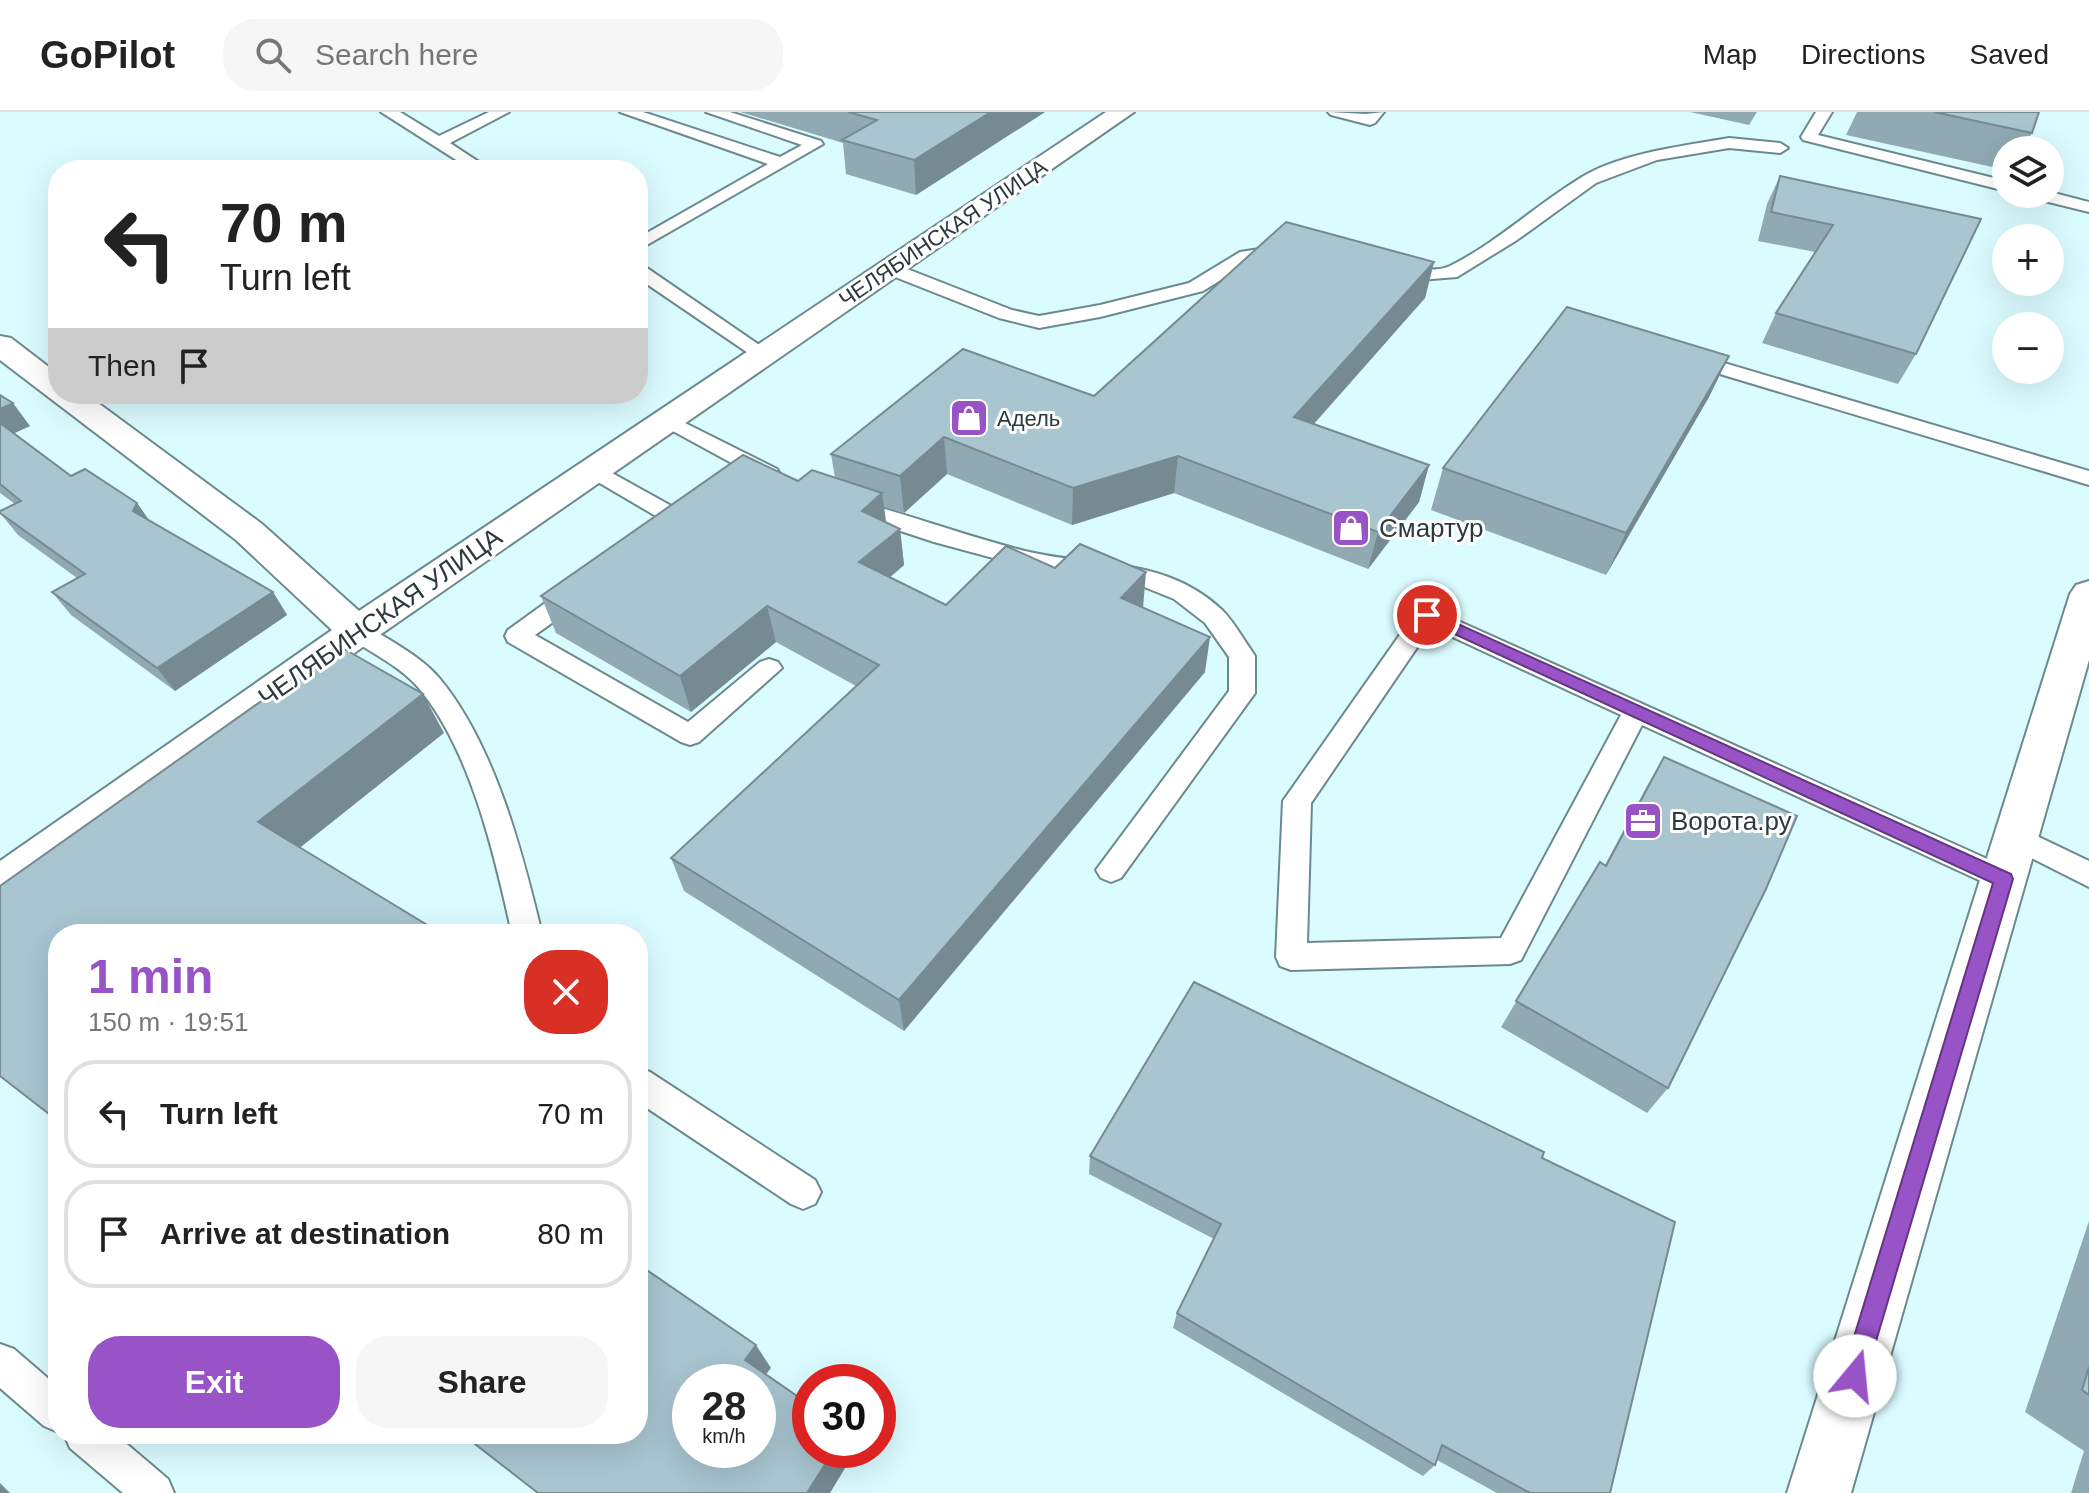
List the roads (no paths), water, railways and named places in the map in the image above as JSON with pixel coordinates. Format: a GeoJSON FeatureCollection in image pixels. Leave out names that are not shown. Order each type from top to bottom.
{"type":"FeatureCollection","features":[{"type":"Feature","properties":{"kind":"street","name":"ЧЕЛЯБИНСКАЯ УЛИЦА"},"geometry":{"type":"LineString","coordinates":[[0,886],[357,631],[1122,112]]}},
{"type":"Feature","properties":{"kind":"street"},"geometry":{"type":"LineString","coordinates":[[0,345],[48,381]]}},
{"type":"Feature","properties":{"kind":"street"},"geometry":{"type":"LineString","coordinates":[[78,404],[249,532],[357,631]]}},
{"type":"Feature","properties":{"kind":"street"},"geometry":{"type":"LineString","coordinates":[[1819,1493],[2089,594]]}},
{"type":"Feature","properties":{"kind":"lane"},"geometry":{"type":"LineString","coordinates":[[389,112],[467,160]]}},
{"type":"Feature","properties":{"kind":"lane"},"geometry":{"type":"LineString","coordinates":[[438,142],[501,112]]}},
{"type":"Feature","properties":{"kind":"lane"},"geometry":{"type":"LineString","coordinates":[[628,112],[781,163]]}},
{"type":"Feature","properties":{"kind":"lane"},"geometry":{"type":"LineString","coordinates":[[648,239],[815,144],[714,112]]}},
{"type":"Feature","properties":{"kind":"lane"},"geometry":{"type":"LineString","coordinates":[[1336,112],[1370,120],[1376,112]]}},
{"type":"Feature","properties":{"kind":"lane"},"geometry":{"type":"LineString","coordinates":[[1824,112],[1809,137],[1992,183]]}},
{"type":"Feature","properties":{"kind":"lane"},"geometry":{"type":"LineString","coordinates":[[1371,272],[1386,277],[1451,273],[1511,236],[1590,179],[1654,156],[1729,143],[1780,148]]}},
{"type":"Feature","properties":{"kind":"lane"},"geometry":{"type":"LineString","coordinates":[[2064,201],[2089,207]]}},
{"type":"Feature","properties":{"kind":"lane"},"geometry":{"type":"LineString","coordinates":[[891,269],[1006,314],[1039,322],[1100,311],[1196,287],[1246,256],[1281,249],[1311,254]]}},
{"type":"Feature","properties":{"kind":"lane"},"geometry":{"type":"LineString","coordinates":[[648,277],[764,355]]}},
{"type":"Feature","properties":{"kind":"lane"},"geometry":{"type":"LineString","coordinates":[[1673,353],[2089,478]]}},
{"type":"Feature","properties":{"kind":"lane"},"geometry":{"type":"LineString","coordinates":[[667,420],[755,468],[794,484]]}},
{"type":"Feature","properties":{"kind":"lane"},"geometry":{"type":"LineString","coordinates":[[594,470],[676,518],[639,546]]}},
{"type":"Feature","properties":{"kind":"lane"},"geometry":{"type":"LineString","coordinates":[[820,495],[942,537],[1030,560],[1131,573],[1183,593],[1214,617],[1242,656],[1242,693],[1111,870]]}},
{"type":"Feature","properties":{"kind":"lane"},"geometry":{"type":"LineString","coordinates":[[603,573],[517,636],[690,735],[769,668]]}},
{"type":"Feature","properties":{"kind":"lane"},"geometry":{"type":"LineString","coordinates":[[1636,711],[1510,951],[1291,957],[1297,801],[1427,615],[1636,711],[2010,858],[2089,875]]}},
{"type":"Feature","properties":{"kind":"lane"},"geometry":{"type":"LineString","coordinates":[[357,631],[429,684],[467,744],[518,890],[525,924]]}},
{"type":"Feature","properties":{"kind":"lane"},"geometry":{"type":"LineString","coordinates":[[648,1090],[803,1192]]}},
{"type":"Feature","properties":{"kind":"lane"},"geometry":{"type":"LineString","coordinates":[[0,1363],[48,1404]]}},
{"type":"Feature","properties":{"kind":"lane"},"geometry":{"type":"LineString","coordinates":[[96,1444],[154,1493]]}},
{"type":"Feature","properties":{"kind":"place","name":"Адель"},"geometry":{"type":"Point","coordinates":[969,418]}},
{"type":"Feature","properties":{"kind":"place","name":"Смартур"},"geometry":{"type":"Point","coordinates":[1351,528]}},
{"type":"Feature","properties":{"kind":"place","name":"Ворота.ру"},"geometry":{"type":"Point","coordinates":[1643,821]}}]}
